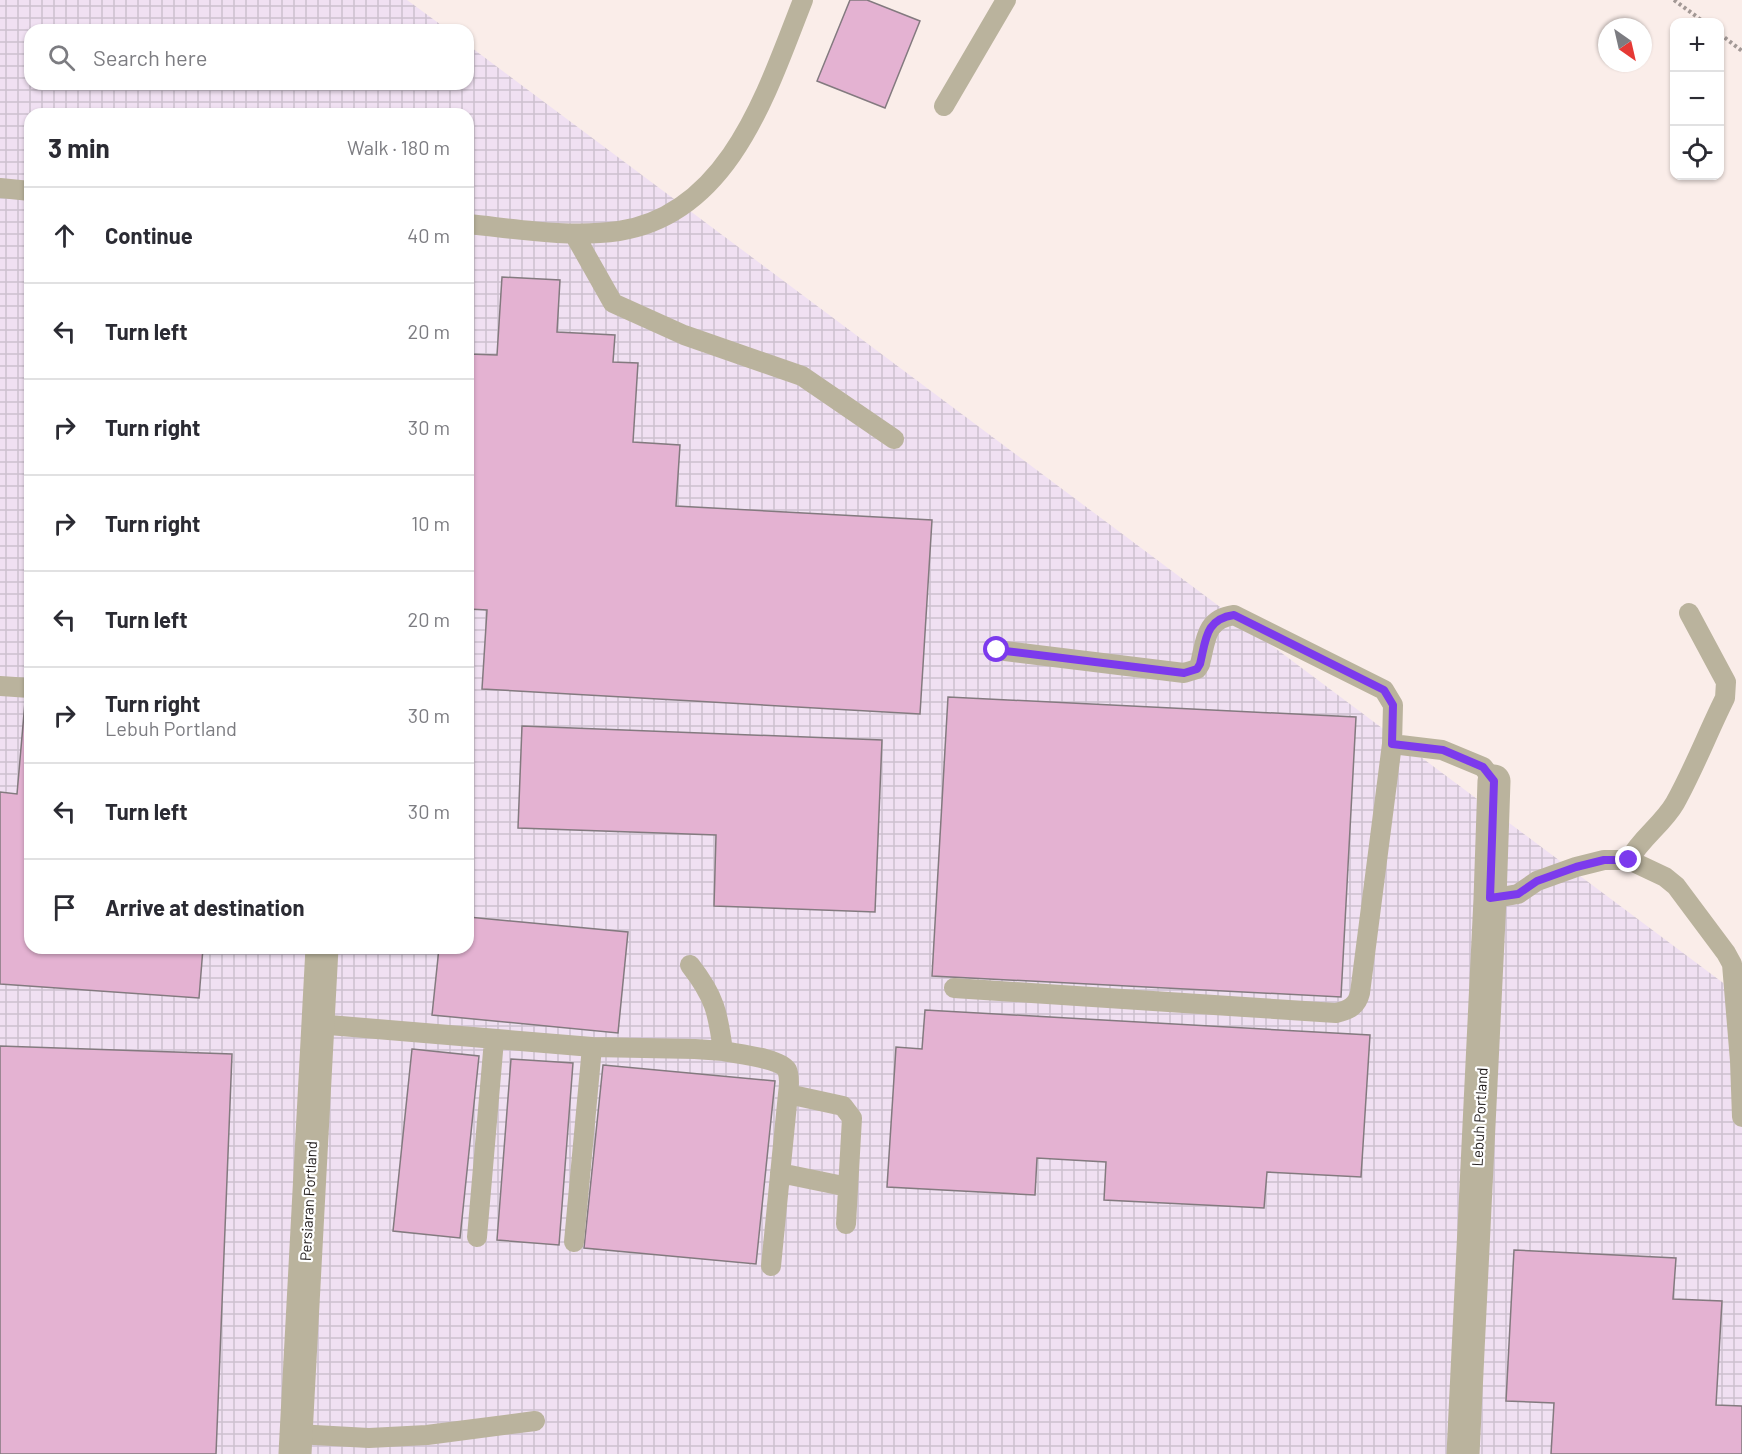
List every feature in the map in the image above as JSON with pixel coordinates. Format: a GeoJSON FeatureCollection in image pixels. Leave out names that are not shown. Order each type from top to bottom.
{"type":"FeatureCollection","features":[{"type":"Feature","properties":{"kind":"street","name":"Lebuh Portland"},"geometry":{"type":"LineString","coordinates":[[1463,1454],[1494,781]]}},
{"type":"Feature","properties":{"kind":"street","name":"Persiaran Portland"},"geometry":{"type":"LineString","coordinates":[[296,1444],[322,954]]}},
{"type":"Feature","properties":{"kind":"lane"},"geometry":{"type":"LineString","coordinates":[[474,225],[574,234],[617,231],[665,217],[691,199],[716,177],[740,144],[802,0]]}},
{"type":"Feature","properties":{"kind":"lane"},"geometry":{"type":"LineString","coordinates":[[944,106],[1006,0]]}},
{"type":"Feature","properties":{"kind":"lane"},"geometry":{"type":"LineString","coordinates":[[0,189],[24,191]]}},
{"type":"Feature","properties":{"kind":"lane"},"geometry":{"type":"LineString","coordinates":[[574,234],[613,303],[684,335],[802,376],[894,439]]}},
{"type":"Feature","properties":{"kind":"lane"},"geometry":{"type":"LineString","coordinates":[[1629,860],[1637,846],[1675,804],[1725,698],[1726,682],[1689,613]]}},
{"type":"Feature","properties":{"kind":"lane"},"geometry":{"type":"LineString","coordinates":[[954,988],[1336,1013],[1352,1007],[1360,993],[1392,744],[1393,705],[1384,690],[1234,615],[1216,620],[1209,629],[1197,669],[1184,673],[997,650]]}},
{"type":"Feature","properties":{"kind":"lane"},"geometry":{"type":"LineString","coordinates":[[0,686],[24,688]]}},
{"type":"Feature","properties":{"kind":"lane"},"geometry":{"type":"LineString","coordinates":[[1392,744],[1443,750],[1483,767],[1494,781]]}},
{"type":"Feature","properties":{"kind":"lane"},"geometry":{"type":"LineString","coordinates":[[1490,898],[1518,894],[1537,881],[1604,860],[1629,860],[1665,877],[1676,886],[1732,964],[1742,1117]]}},
{"type":"Feature","properties":{"kind":"lane"},"geometry":{"type":"LineString","coordinates":[[690,965],[712,996],[723,1051]]}},
{"type":"Feature","properties":{"kind":"lane"},"geometry":{"type":"LineString","coordinates":[[317,1024],[592,1047],[723,1051],[777,1062],[788,1074],[788,1094],[771,1266]]}},
{"type":"Feature","properties":{"kind":"lane"},"geometry":{"type":"LineString","coordinates":[[477,1237],[494,1040]]}},
{"type":"Feature","properties":{"kind":"lane"},"geometry":{"type":"LineString","coordinates":[[574,1242],[592,1047]]}},
{"type":"Feature","properties":{"kind":"lane"},"geometry":{"type":"LineString","coordinates":[[788,1094],[843,1106],[852,1118],[846,1224]]}},
{"type":"Feature","properties":{"kind":"lane"},"geometry":{"type":"LineString","coordinates":[[780,1173],[848,1186]]}},
{"type":"Feature","properties":{"kind":"lane"},"geometry":{"type":"LineString","coordinates":[[296,1444],[426,1436],[535,1421]]}},
{"type":"Feature","properties":{"kind":"path"},"geometry":{"type":"LineString","coordinates":[[1674,0],[1699,18]]}},
{"type":"Feature","properties":{"kind":"path"},"geometry":{"type":"LineString","coordinates":[[1724,38],[1742,51]]}},
{"type":"Feature","properties":{"kind":"shaded area"},"geometry":{"type":"Polygon","coordinates":[[[0,0],[407,0],[440,24],[24,24],[24,90],[474,90],[474,49],[1742,997],[1742,1454],[0,1454],[0,0]]]}},
{"type":"Feature","properties":{"kind":"building"},"geometry":{"type":"Polygon","coordinates":[[[850,0],[867,0],[920,21],[885,108],[817,81],[850,0]]]}},
{"type":"Feature","properties":{"kind":"building"},"geometry":{"type":"Polygon","coordinates":[[[502,277],[560,280],[557,332],[615,335],[613,362],[638,363],[633,442],[680,445],[676,506],[932,520],[920,714],[482,689],[487,610],[474,609],[474,354],[497,355],[502,277]]]}},
{"type":"Feature","properties":{"kind":"building"},"geometry":{"type":"Polygon","coordinates":[[[948,697],[1356,717],[1341,997],[932,976],[948,697]]]}},
{"type":"Feature","properties":{"kind":"building"},"geometry":{"type":"Polygon","coordinates":[[[24,714],[24,954],[203,954],[199,998],[0,984],[0,792],[17,794],[24,714]]]}},
{"type":"Feature","properties":{"kind":"building"},"geometry":{"type":"Polygon","coordinates":[[[522,726],[882,740],[875,912],[714,906],[716,835],[518,828],[522,726]]]}},
{"type":"Feature","properties":{"kind":"building"},"geometry":{"type":"Polygon","coordinates":[[[474,918],[628,932],[618,1033],[432,1015],[438,954],[474,954],[474,918]]]}},
{"type":"Feature","properties":{"kind":"building"},"geometry":{"type":"Polygon","coordinates":[[[925,1010],[1370,1035],[1361,1177],[1267,1172],[1264,1208],[1104,1200],[1106,1162],[1037,1158],[1035,1195],[887,1187],[896,1047],[922,1049],[925,1010]]]}},
{"type":"Feature","properties":{"kind":"building"},"geometry":{"type":"Polygon","coordinates":[[[0,1046],[232,1054],[216,1454],[0,1454],[0,1046]]]}},
{"type":"Feature","properties":{"kind":"building"},"geometry":{"type":"Polygon","coordinates":[[[412,1049],[479,1056],[460,1238],[393,1231],[412,1049]]]}},
{"type":"Feature","properties":{"kind":"building"},"geometry":{"type":"Polygon","coordinates":[[[511,1059],[573,1063],[559,1245],[497,1240],[511,1059]]]}},
{"type":"Feature","properties":{"kind":"building"},"geometry":{"type":"Polygon","coordinates":[[[603,1065],[775,1081],[756,1264],[584,1248],[603,1065]]]}},
{"type":"Feature","properties":{"kind":"building"},"geometry":{"type":"Polygon","coordinates":[[[1514,1250],[1676,1258],[1673,1299],[1722,1301],[1716,1405],[1742,1406],[1742,1454],[1551,1454],[1554,1403],[1506,1401],[1514,1250]]]}},
{"type":"Feature","properties":{"kind":"route"},"geometry":{"type":"LineString","coordinates":[[997,650],[1184,673],[1197,669],[1209,629],[1216,620],[1234,615],[1384,690],[1393,705],[1392,744],[1443,750],[1483,767],[1494,781],[1490,898],[1518,894],[1537,881],[1576,867],[1604,860],[1629,860]]}}]}
